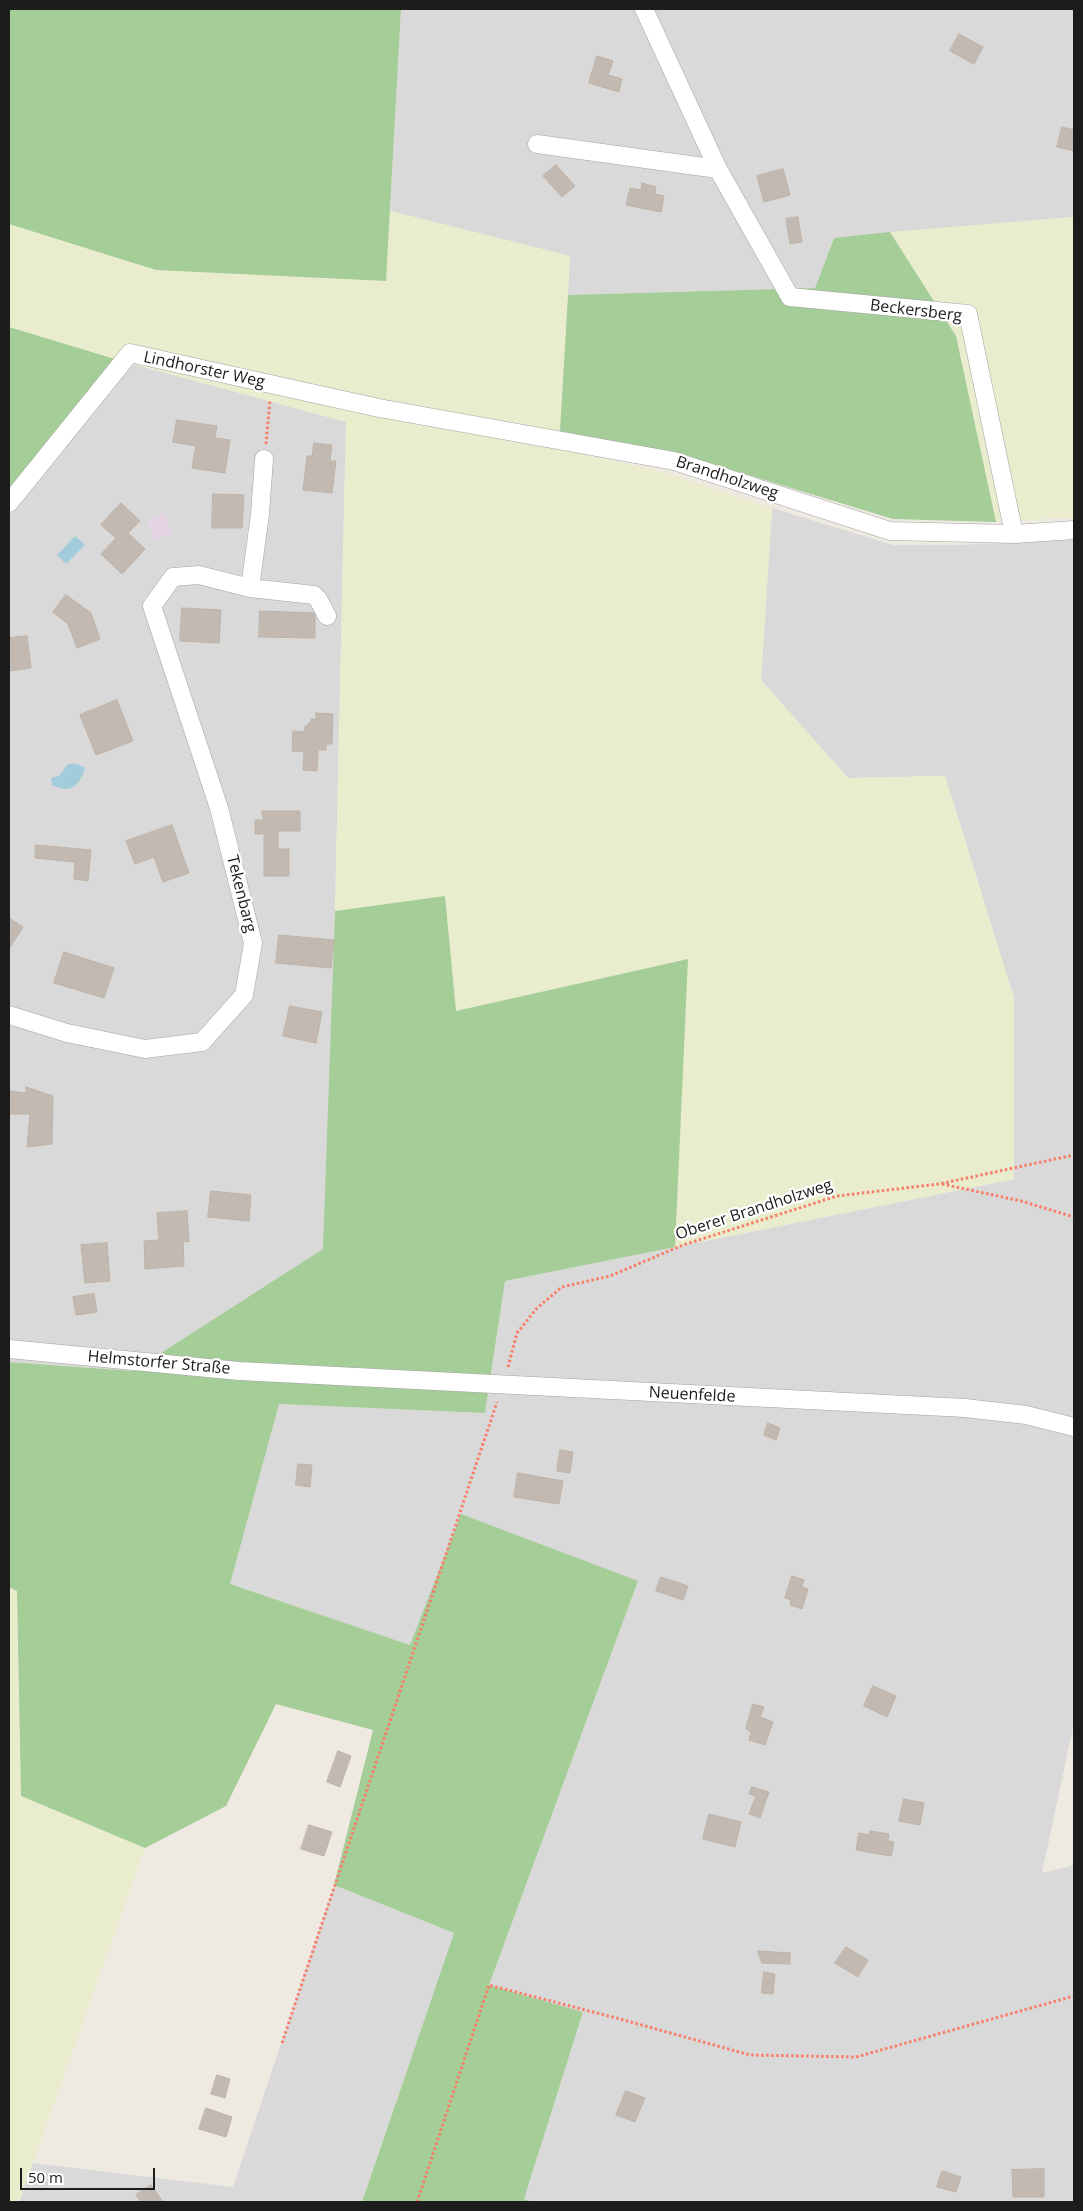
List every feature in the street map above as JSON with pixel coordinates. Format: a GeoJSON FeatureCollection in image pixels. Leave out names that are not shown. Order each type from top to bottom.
{"type":"FeatureCollection","features":[{"type":"Feature","properties":{"kind":"street","name":"Beckersberg"},"geometry":{"type":"LineString","coordinates":[[644,9],[718,169],[790,297],[968,314],[1014,534]]}},
{"type":"Feature","properties":{"kind":"street"},"geometry":{"type":"LineString","coordinates":[[537,144],[718,169]]}},
{"type":"Feature","properties":{"kind":"street","name":"Lindhorster Weg"},"geometry":{"type":"LineString","coordinates":[[9,503],[130,353],[379,408]]}},
{"type":"Feature","properties":{"kind":"street","name":"Brandholzweg"},"geometry":{"type":"LineString","coordinates":[[379,408],[674,461],[890,532],[1014,534],[1074,530]]}},
{"type":"Feature","properties":{"kind":"street"},"geometry":{"type":"LineString","coordinates":[[264,459],[260,514],[250,588],[314,595],[327,616]]}},
{"type":"Feature","properties":{"kind":"street","name":"Tekenbarg"},"geometry":{"type":"LineString","coordinates":[[9,1015],[67,1033],[145,1049],[202,1042],[244,995],[253,943],[219,808],[152,606],[172,577],[199,575],[250,588]]}},
{"type":"Feature","properties":{"kind":"street","name":"Helmstorfer Straße"},"geometry":{"type":"LineString","coordinates":[[9,1349],[239,1371],[309,1375]]}},
{"type":"Feature","properties":{"kind":"street","name":"Neuenfelde"},"geometry":{"type":"LineString","coordinates":[[309,1375],[965,1408],[1026,1415],[1074,1427]]}},
{"type":"Feature","properties":{"kind":"path"},"geometry":{"type":"LineString","coordinates":[[264,459],[271,384]]}},
{"type":"Feature","properties":{"kind":"path","name":"Oberer Brandholzweg"},"geometry":{"type":"LineString","coordinates":[[282,2043],[503,1384],[517,1333],[537,1308],[562,1287],[610,1276],[683,1245],[837,1196],[939,1184],[1074,1154]]}},
{"type":"Feature","properties":{"kind":"path"},"geometry":{"type":"LineString","coordinates":[[939,1184],[1021,1201],[1074,1216]]}},
{"type":"Feature","properties":{"kind":"path"},"geometry":{"type":"LineString","coordinates":[[417,2202],[489,1985],[620,2019],[750,2056],[856,2057],[1074,1996]]}},
{"type":"Feature","properties":{"kind":"shaded area"},"geometry":{"type":"Polygon","coordinates":[[[401,9],[1074,9],[1074,217],[834,238],[815,288],[568,295],[570,256],[390,211],[401,9]]]}},
{"type":"Feature","properties":{"kind":"shaded area"},"geometry":{"type":"Polygon","coordinates":[[[118,360],[346,422],[335,911],[324,1249],[133,1371],[9,1362],[9,490],[118,360]]]}},
{"type":"Feature","properties":{"kind":"shaded area"},"geometry":{"type":"Polygon","coordinates":[[[772,508],[893,545],[960,545],[1074,539],[1074,1723],[1042,1873],[1074,1865],[1074,2202],[533,2202],[524,2199],[583,2012],[489,1985],[638,1581],[410,1645],[230,1584],[278,1404],[485,1413],[505,1281],[1014,1179],[1014,998],[945,776],[848,778],[761,680],[772,508]]]}},
{"type":"Feature","properties":{"kind":"shaded area"},"geometry":{"type":"Polygon","coordinates":[[[165,513],[172,534],[154,540],[147,520],[165,513]]]}},
{"type":"Feature","properties":{"kind":"shaded area"},"geometry":{"type":"Polygon","coordinates":[[[334,1885],[454,1933],[362,2202],[19,2202],[32,2163],[233,2187],[334,1885]]]}},
{"type":"Feature","properties":{"kind":"green space"},"geometry":{"type":"Polygon","coordinates":[[[9,9],[401,9],[386,281],[156,270],[9,224],[9,9]]]}},
{"type":"Feature","properties":{"kind":"green space"},"geometry":{"type":"Polygon","coordinates":[[[390,211],[570,256],[560,431],[563,450],[667,473],[772,508],[761,680],[848,778],[945,776],[1014,998],[1014,1179],[675,1247],[687,959],[456,1011],[445,896],[335,911],[346,422],[118,360],[9,327],[9,224],[156,270],[386,281],[390,211]]]}},
{"type":"Feature","properties":{"kind":"green space"},"geometry":{"type":"Polygon","coordinates":[[[1074,217],[1074,517],[996,522],[956,336],[890,232],[1074,217]]]}},
{"type":"Feature","properties":{"kind":"green space"},"geometry":{"type":"Polygon","coordinates":[[[890,232],[956,336],[996,522],[893,519],[686,456],[560,431],[568,295],[815,288],[834,238],[890,232]]]}},
{"type":"Feature","properties":{"kind":"green space"},"geometry":{"type":"Polygon","coordinates":[[[9,327],[118,360],[9,490],[9,327]]]}},
{"type":"Feature","properties":{"kind":"green space"},"geometry":{"type":"Polygon","coordinates":[[[445,896],[456,1011],[688,959],[675,1247],[505,1281],[485,1413],[279,1404],[230,1584],[410,1645],[461,1514],[638,1581],[489,1985],[583,2012],[524,2199],[533,2202],[362,2202],[454,1933],[334,1885],[373,1730],[276,1704],[226,1806],[145,1848],[21,1796],[17,1591],[9,1587],[9,1362],[133,1371],[323,1249],[335,911],[445,896]]]}},
{"type":"Feature","properties":{"kind":"green space"},"geometry":{"type":"Polygon","coordinates":[[[9,1587],[17,1591],[21,1796],[145,1848],[19,2202],[9,2202],[9,1587]]]}},
{"type":"Feature","properties":{"kind":"water"},"geometry":{"type":"Polygon","coordinates":[[[75,536],[85,545],[66,564],[57,555],[75,536]]]}},
{"type":"Feature","properties":{"kind":"water"},"geometry":{"type":"Polygon","coordinates":[[[68,764],[77,764],[85,768],[77,784],[69,789],[52,785],[51,778],[59,776],[68,764]]]}},
{"type":"Feature","properties":{"kind":"building"},"geometry":{"type":"Polygon","coordinates":[[[959,34],[983,47],[974,64],[950,51],[959,34]]]}},
{"type":"Feature","properties":{"kind":"building"},"geometry":{"type":"Polygon","coordinates":[[[597,56],[613,61],[608,75],[622,79],[619,92],[589,83],[597,56]]]}},
{"type":"Feature","properties":{"kind":"building"},"geometry":{"type":"Polygon","coordinates":[[[1062,127],[1074,130],[1074,151],[1057,147],[1062,127]]]}},
{"type":"Feature","properties":{"kind":"building"},"geometry":{"type":"Polygon","coordinates":[[[556,165],[575,186],[562,197],[543,176],[556,165]]]}},
{"type":"Feature","properties":{"kind":"building"},"geometry":{"type":"Polygon","coordinates":[[[783,169],[790,195],[764,202],[757,176],[783,169]]]}},
{"type":"Feature","properties":{"kind":"building"},"geometry":{"type":"Polygon","coordinates":[[[642,183],[656,187],[655,194],[664,196],[661,212],[626,205],[630,188],[641,190],[642,183]]]}},
{"type":"Feature","properties":{"kind":"building"},"geometry":{"type":"Polygon","coordinates":[[[798,217],[802,242],[790,244],[786,219],[798,217]]]}},
{"type":"Feature","properties":{"kind":"building"},"geometry":{"type":"Polygon","coordinates":[[[177,420],[217,426],[215,438],[230,440],[225,473],[192,468],[196,446],[173,442],[177,420]]]}},
{"type":"Feature","properties":{"kind":"building"},"geometry":{"type":"Polygon","coordinates":[[[314,443],[332,445],[330,461],[336,461],[332,493],[303,490],[307,456],[312,456],[314,443]]]}},
{"type":"Feature","properties":{"kind":"building"},"geometry":{"type":"Polygon","coordinates":[[[213,494],[244,495],[242,528],[212,528],[213,494]]]}},
{"type":"Feature","properties":{"kind":"building"},"geometry":{"type":"Polygon","coordinates":[[[121,503],[140,521],[128,533],[145,549],[122,574],[101,554],[116,538],[101,525],[121,503]]]}},
{"type":"Feature","properties":{"kind":"building"},"geometry":{"type":"Polygon","coordinates":[[[66,595],[91,613],[100,639],[77,648],[68,624],[53,612],[66,595]]]}},
{"type":"Feature","properties":{"kind":"building"},"geometry":{"type":"Polygon","coordinates":[[[182,608],[221,610],[219,643],[180,641],[182,608]]]}},
{"type":"Feature","properties":{"kind":"building"},"geometry":{"type":"Polygon","coordinates":[[[260,611],[315,613],[315,638],[259,637],[260,611]]]}},
{"type":"Feature","properties":{"kind":"building"},"geometry":{"type":"Polygon","coordinates":[[[27,636],[31,668],[9,671],[9,638],[27,636]]]}},
{"type":"Feature","properties":{"kind":"building"},"geometry":{"type":"Polygon","coordinates":[[[117,700],[133,741],[96,755],[80,715],[117,700]]]}},
{"type":"Feature","properties":{"kind":"building"},"geometry":{"type":"Polygon","coordinates":[[[316,713],[333,714],[332,744],[326,744],[326,750],[318,750],[317,771],[303,770],[304,752],[292,751],[293,731],[305,732],[305,726],[311,723],[311,719],[316,719],[316,713]]]}},
{"type":"Feature","properties":{"kind":"building"},"geometry":{"type":"Polygon","coordinates":[[[262,811],[300,811],[300,831],[278,831],[278,849],[289,849],[289,876],[264,876],[264,834],[255,834],[255,820],[263,820],[262,811]]]}},
{"type":"Feature","properties":{"kind":"building"},"geometry":{"type":"Polygon","coordinates":[[[172,825],[189,873],[163,882],[154,857],[135,864],[126,841],[172,825]]]}},
{"type":"Feature","properties":{"kind":"building"},"geometry":{"type":"Polygon","coordinates":[[[36,845],[91,850],[88,881],[74,879],[75,862],[35,858],[36,845]]]}},
{"type":"Feature","properties":{"kind":"building"},"geometry":{"type":"Polygon","coordinates":[[[9,918],[23,927],[9,949],[9,918]]]}},
{"type":"Feature","properties":{"kind":"building"},"geometry":{"type":"Polygon","coordinates":[[[279,935],[334,940],[331,968],[276,963],[279,935]]]}},
{"type":"Feature","properties":{"kind":"building"},"geometry":{"type":"Polygon","coordinates":[[[64,952],[114,968],[104,998],[54,983],[64,952]]]}},
{"type":"Feature","properties":{"kind":"building"},"geometry":{"type":"Polygon","coordinates":[[[290,1006],[322,1012],[316,1043],[283,1036],[290,1006]]]}},
{"type":"Feature","properties":{"kind":"building"},"geometry":{"type":"Polygon","coordinates":[[[26,1087],[53,1096],[52,1144],[27,1147],[30,1114],[9,1114],[9,1091],[26,1093],[26,1087]]]}},
{"type":"Feature","properties":{"kind":"building"},"geometry":{"type":"Polygon","coordinates":[[[211,1191],[251,1195],[249,1221],[208,1217],[211,1191]]]}},
{"type":"Feature","properties":{"kind":"building"},"geometry":{"type":"Polygon","coordinates":[[[187,1211],[189,1242],[183,1241],[184,1266],[145,1269],[144,1241],[159,1240],[157,1213],[187,1211]]]}},
{"type":"Feature","properties":{"kind":"building"},"geometry":{"type":"Polygon","coordinates":[[[107,1243],[110,1281],[85,1283],[81,1245],[107,1243]]]}},
{"type":"Feature","properties":{"kind":"building"},"geometry":{"type":"Polygon","coordinates":[[[94,1294],[97,1312],[76,1315],[73,1297],[94,1294]]]}},
{"type":"Feature","properties":{"kind":"building"},"geometry":{"type":"Polygon","coordinates":[[[768,1423],[780,1428],[776,1440],[764,1435],[768,1423]]]}},
{"type":"Feature","properties":{"kind":"building"},"geometry":{"type":"Polygon","coordinates":[[[560,1450],[573,1452],[570,1473],[557,1471],[560,1450]]]}},
{"type":"Feature","properties":{"kind":"building"},"geometry":{"type":"Polygon","coordinates":[[[298,1464],[312,1465],[310,1487],[296,1485],[298,1464]]]}},
{"type":"Feature","properties":{"kind":"building"},"geometry":{"type":"Polygon","coordinates":[[[518,1473],[563,1481],[559,1504],[514,1497],[518,1473]]]}},
{"type":"Feature","properties":{"kind":"building"},"geometry":{"type":"Polygon","coordinates":[[[792,1576],[804,1580],[802,1587],[808,1589],[802,1609],[790,1605],[791,1600],[785,1598],[792,1576]]]}},
{"type":"Feature","properties":{"kind":"building"},"geometry":{"type":"Polygon","coordinates":[[[661,1577],[688,1586],[683,1600],[656,1591],[661,1577]]]}},
{"type":"Feature","properties":{"kind":"building"},"geometry":{"type":"Polygon","coordinates":[[[873,1686],[896,1696],[887,1717],[864,1706],[873,1686]]]}},
{"type":"Feature","properties":{"kind":"building"},"geometry":{"type":"Polygon","coordinates":[[[753,1704],[764,1707],[760,1717],[773,1722],[765,1745],[749,1740],[751,1732],[746,1729],[753,1704]]]}},
{"type":"Feature","properties":{"kind":"building"},"geometry":{"type":"Polygon","coordinates":[[[338,1751],[351,1756],[340,1787],[327,1782],[338,1751]]]}},
{"type":"Feature","properties":{"kind":"building"},"geometry":{"type":"Polygon","coordinates":[[[752,1787],[769,1792],[760,1818],[749,1814],[756,1796],[749,1794],[752,1787]]]}},
{"type":"Feature","properties":{"kind":"building"},"geometry":{"type":"Polygon","coordinates":[[[904,1799],[924,1803],[920,1825],[899,1821],[904,1799]]]}},
{"type":"Feature","properties":{"kind":"building"},"geometry":{"type":"Polygon","coordinates":[[[709,1814],[741,1822],[735,1847],[703,1839],[709,1814]]]}},
{"type":"Feature","properties":{"kind":"building"},"geometry":{"type":"Polygon","coordinates":[[[309,1825],[332,1832],[324,1856],[301,1849],[309,1825]]]}},
{"type":"Feature","properties":{"kind":"building"},"geometry":{"type":"Polygon","coordinates":[[[870,1831],[889,1834],[888,1841],[894,1842],[891,1856],[856,1850],[859,1833],[869,1835],[870,1831]]]}},
{"type":"Feature","properties":{"kind":"building"},"geometry":{"type":"Polygon","coordinates":[[[846,1947],[868,1960],[858,1977],[835,1963],[846,1947]]]}},
{"type":"Feature","properties":{"kind":"building"},"geometry":{"type":"Polygon","coordinates":[[[758,1951],[790,1953],[790,1964],[762,1963],[758,1951]]]}},
{"type":"Feature","properties":{"kind":"building"},"geometry":{"type":"Polygon","coordinates":[[[764,1972],[775,1974],[773,1994],[762,1993],[764,1972]]]}},
{"type":"Feature","properties":{"kind":"building"},"geometry":{"type":"Polygon","coordinates":[[[217,2075],[230,2079],[225,2098],[211,2094],[217,2075]]]}},
{"type":"Feature","properties":{"kind":"building"},"geometry":{"type":"Polygon","coordinates":[[[626,2091],[645,2098],[635,2122],[616,2115],[626,2091]]]}},
{"type":"Feature","properties":{"kind":"building"},"geometry":{"type":"Polygon","coordinates":[[[206,2108],[232,2117],[226,2137],[199,2129],[206,2108]]]}},
{"type":"Feature","properties":{"kind":"building"},"geometry":{"type":"Polygon","coordinates":[[[1044,2169],[1044,2197],[1013,2197],[1012,2170],[1044,2169]]]}},
{"type":"Feature","properties":{"kind":"building"},"geometry":{"type":"Polygon","coordinates":[[[942,2171],[961,2177],[956,2192],[937,2187],[942,2171]]]}},
{"type":"Feature","properties":{"kind":"building"},"geometry":{"type":"Polygon","coordinates":[[[151,2185],[163,2202],[141,2202],[136,2195],[151,2185]]]}}]}
